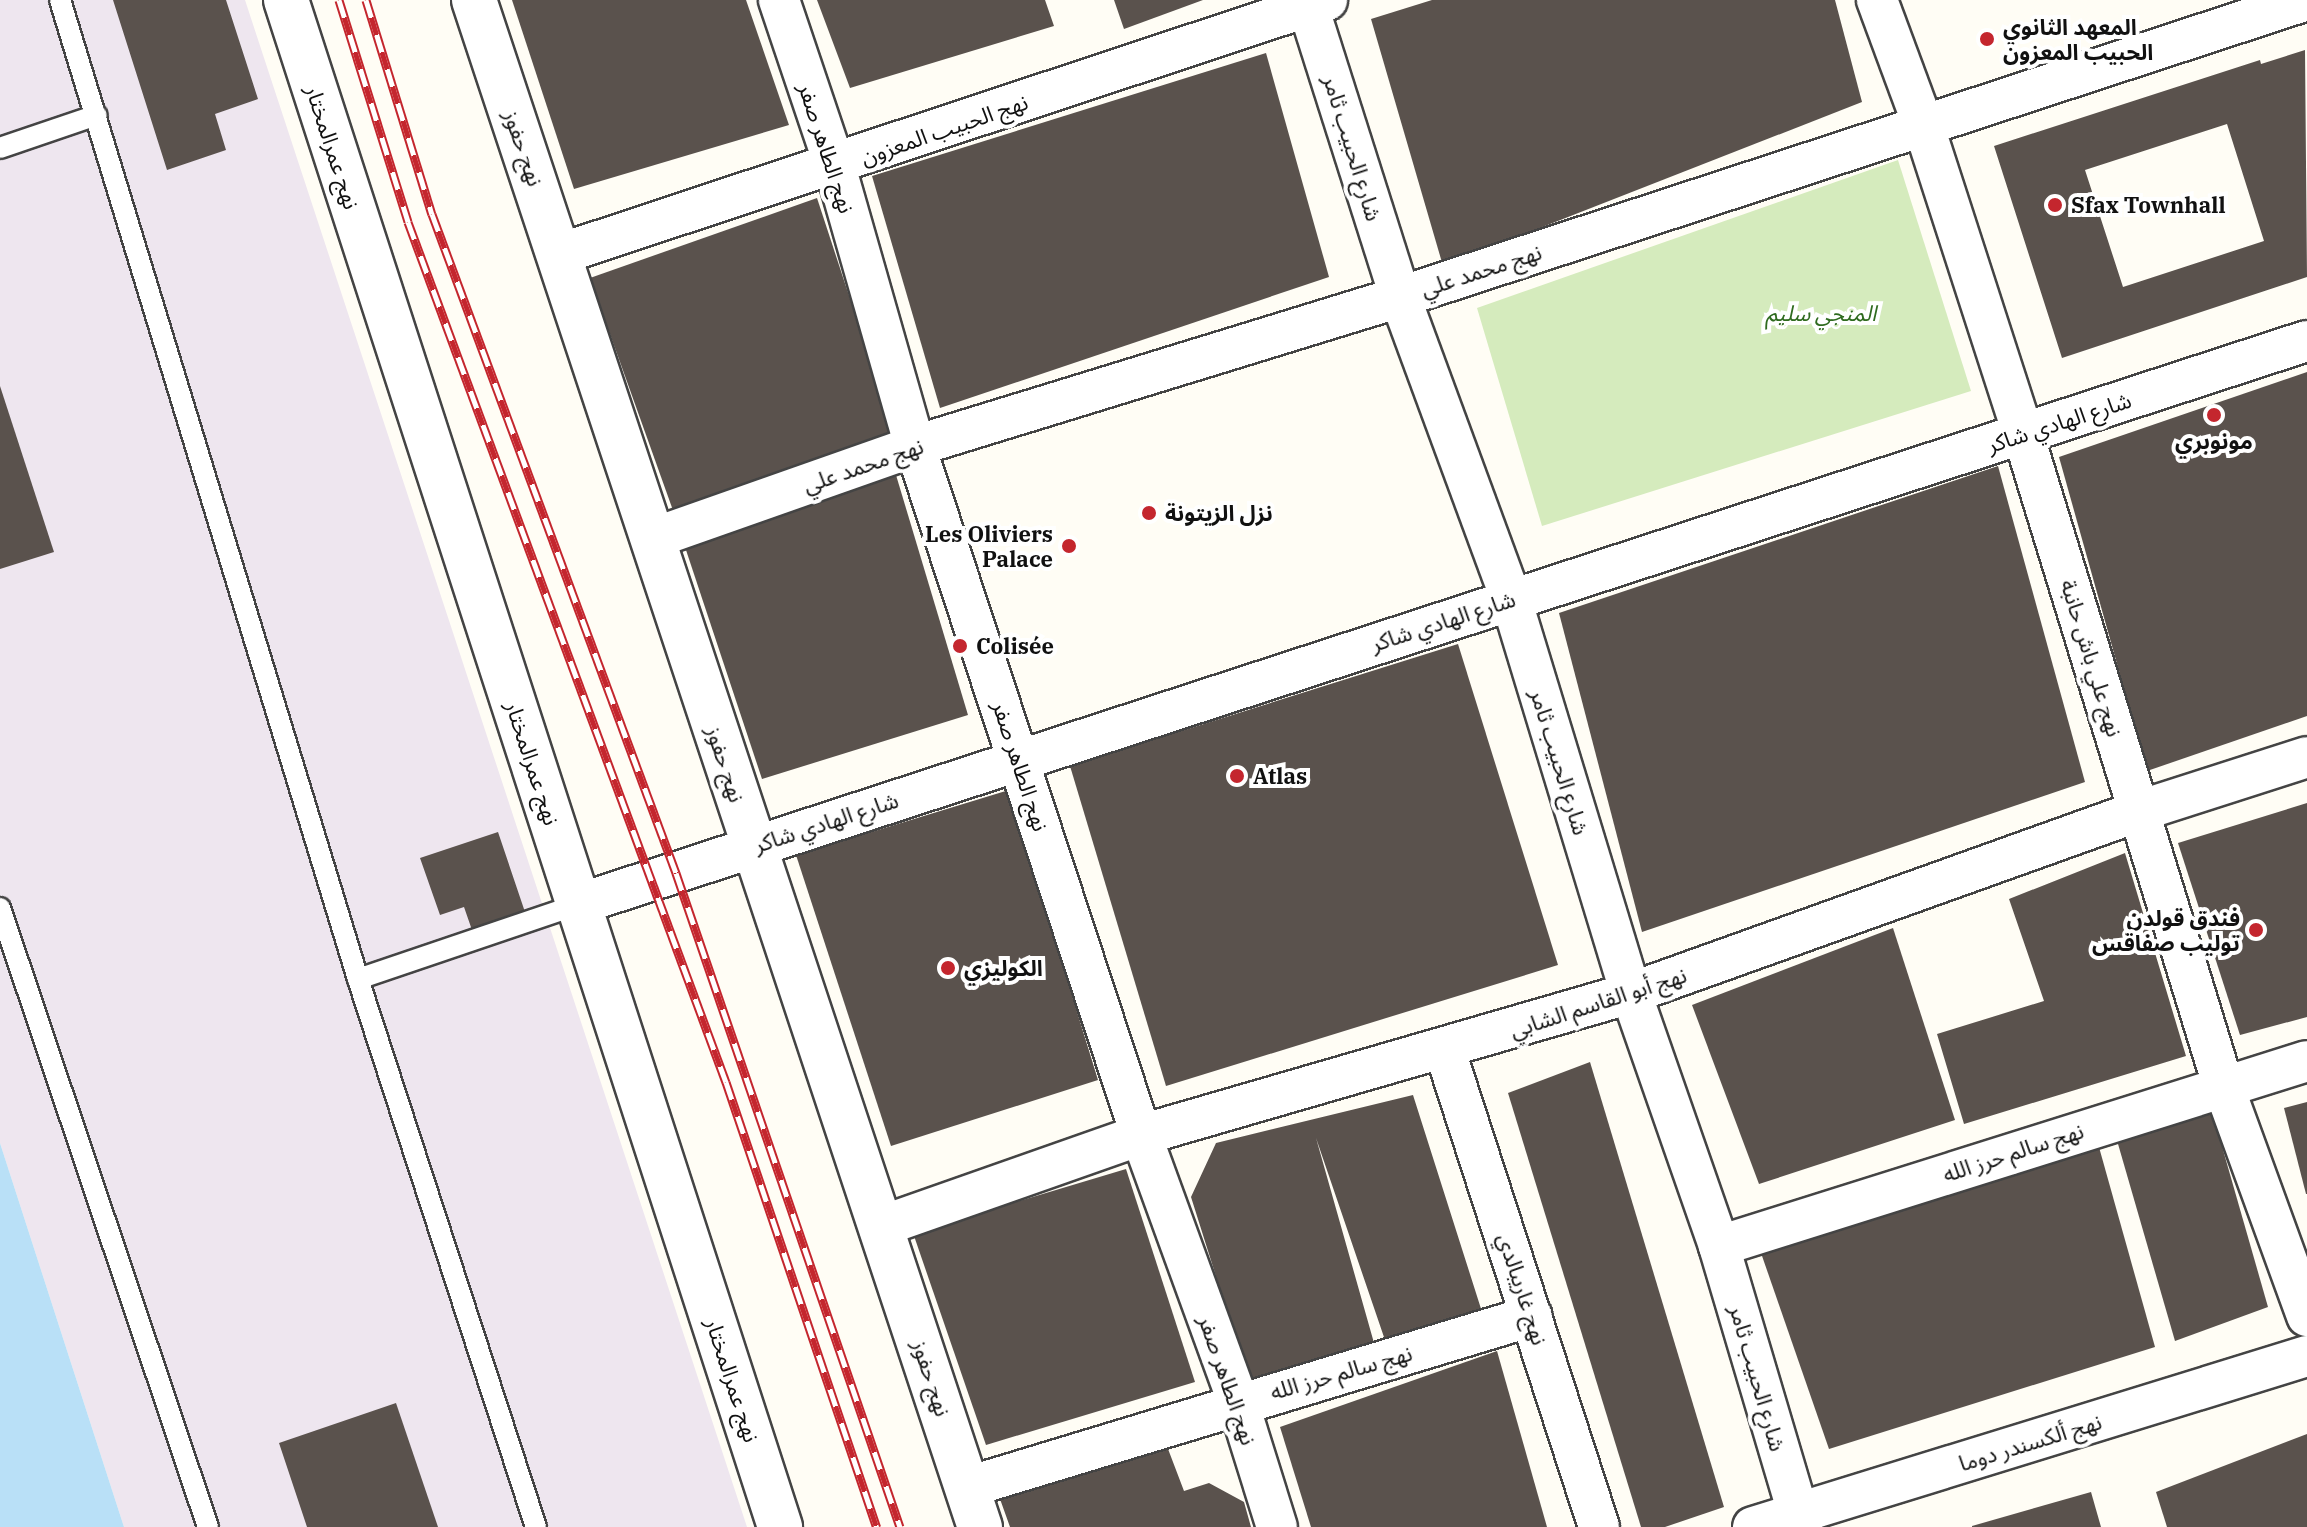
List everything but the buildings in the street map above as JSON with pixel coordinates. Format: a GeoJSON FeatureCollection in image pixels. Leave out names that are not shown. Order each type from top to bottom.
{"type":"FeatureCollection","features":[{"type":"Feature","properties":{"kind":"street","name":"نهج عمرالمختار"},"geometry":{"type":"LineString","coordinates":[[286,0],[780,1527]]}},
{"type":"Feature","properties":{"kind":"street","name":"نهج حفوز"},"geometry":{"type":"LineString","coordinates":[[474,0],[974,1507]]}},
{"type":"Feature","properties":{"kind":"street","name":"نهج الطاهر صفر"},"geometry":{"type":"LineString","coordinates":[[779,0],[835,166],[915,446],[1141,1135],[1238,1402],[1277,1527]]}},
{"type":"Feature","properties":{"kind":"street","name":"نهج علي باش حانبة"},"geometry":{"type":"LineString","coordinates":[[1877,0],[1924,127],[2023,434],[2223,1085],[2307,1316]]}},
{"type":"Feature","properties":{"kind":"street","name":"نهج محمد علي"},"geometry":{"type":"LineString","coordinates":[[654,538],[915,446],[1400,297],[2307,0]]}},
{"type":"Feature","properties":{"kind":"street","name":"نهج الحبيب المعزون"},"geometry":{"type":"LineString","coordinates":[[560,254],[835,166],[1314,2]]}},
{"type":"Feature","properties":{"kind":"street","name":"شارع الحبيب ثامر"},"geometry":{"type":"LineString","coordinates":[[1314,2],[1400,297],[1511,599],[1631,993],[1719,1246],[1800,1520]]}},
{"type":"Feature","properties":{"kind":"street","name":"شارع الهادي شاكر"},"geometry":{"type":"LineString","coordinates":[[579,904],[752,845],[1020,761],[2307,341]]}},
{"type":"Feature","properties":{"kind":"street","name":"نهج أبو القاسم الشابي"},"geometry":{"type":"LineString","coordinates":[[882,1226],[1141,1135],[1445,1051],[1631,993],[2139,811],[2307,757]]}},
{"type":"Feature","properties":{"kind":"street","name":"نهج غاريبالدي"},"geometry":{"type":"LineString","coordinates":[[1445,1051],[1599,1527]]}},
{"type":"Feature","properties":{"kind":"street","name":"نهج سالم حرز الله"},"geometry":{"type":"LineString","coordinates":[[1719,1246],[2307,1061]]}},
{"type":"Feature","properties":{"kind":"street","name":"نهج سالم حرز الله"},"geometry":{"type":"LineString","coordinates":[[974,1507],[1238,1402],[1532,1316]]}},
{"type":"Feature","properties":{"kind":"street","name":"نهج ألكسندر دوما"},"geometry":{"type":"LineString","coordinates":[[1753,1527],[1800,1520],[2307,1356]]}},
{"type":"Feature","properties":{"kind":"lane"},"geometry":{"type":"LineString","coordinates":[[60,0],[358,979],[536,1527]]}},
{"type":"Feature","properties":{"kind":"lane"},"geometry":{"type":"LineString","coordinates":[[0,148],[97,115]]}},
{"type":"Feature","properties":{"kind":"lane"},"geometry":{"type":"LineString","coordinates":[[358,979],[579,904]]}},
{"type":"Feature","properties":{"kind":"lane"},"geometry":{"type":"LineString","coordinates":[[0,908],[208,1527]]}},
{"type":"Feature","properties":{"kind":"shaded area"},"geometry":{"type":"Polygon","coordinates":[[[0,0],[245,0],[747,1527],[124,1527],[0,1143],[0,0]]]}},
{"type":"Feature","properties":{"kind":"green space","name":"المنجي سليم"},"geometry":{"type":"Polygon","coordinates":[[[1898,160],[1971,391],[1542,526],[1477,308],[1898,160]]]}},
{"type":"Feature","properties":{"kind":"water"},"geometry":{"type":"Polygon","coordinates":[[[0,1143],[124,1527],[0,1527],[0,1143]]]}},
{"type":"Feature","properties":{"kind":"railway"},"geometry":{"type":"LineString","coordinates":[[339,0],[408,222],[726,1082],[877,1527]]}},
{"type":"Feature","properties":{"kind":"railway"},"geometry":{"type":"LineString","coordinates":[[366,0],[432,214],[676,873],[900,1527]]}},
{"type":"Feature","properties":{"kind":"place","name":"المعهد الثانوي الحبيب المعزون"},"geometry":{"type":"Point","coordinates":[1987,39]}},
{"type":"Feature","properties":{"kind":"place","name":"Sfax Townhall"},"geometry":{"type":"Point","coordinates":[2055,205]}},
{"type":"Feature","properties":{"kind":"place","name":"مونوبري"},"geometry":{"type":"Point","coordinates":[2214,415]}},
{"type":"Feature","properties":{"kind":"place","name":"نزل الزيتونة"},"geometry":{"type":"Point","coordinates":[1149,513]}},
{"type":"Feature","properties":{"kind":"place","name":"Les Oliviers Palace"},"geometry":{"type":"Point","coordinates":[1069,546]}},
{"type":"Feature","properties":{"kind":"place","name":"Colisée"},"geometry":{"type":"Point","coordinates":[960,646]}},
{"type":"Feature","properties":{"kind":"place","name":"Atlas"},"geometry":{"type":"Point","coordinates":[1237,776]}},
{"type":"Feature","properties":{"kind":"place","name":"فندق قولدن توليب صفاقس"},"geometry":{"type":"Point","coordinates":[2256,930]}},
{"type":"Feature","properties":{"kind":"place","name":"الكوليزي"},"geometry":{"type":"Point","coordinates":[948,968]}}]}
